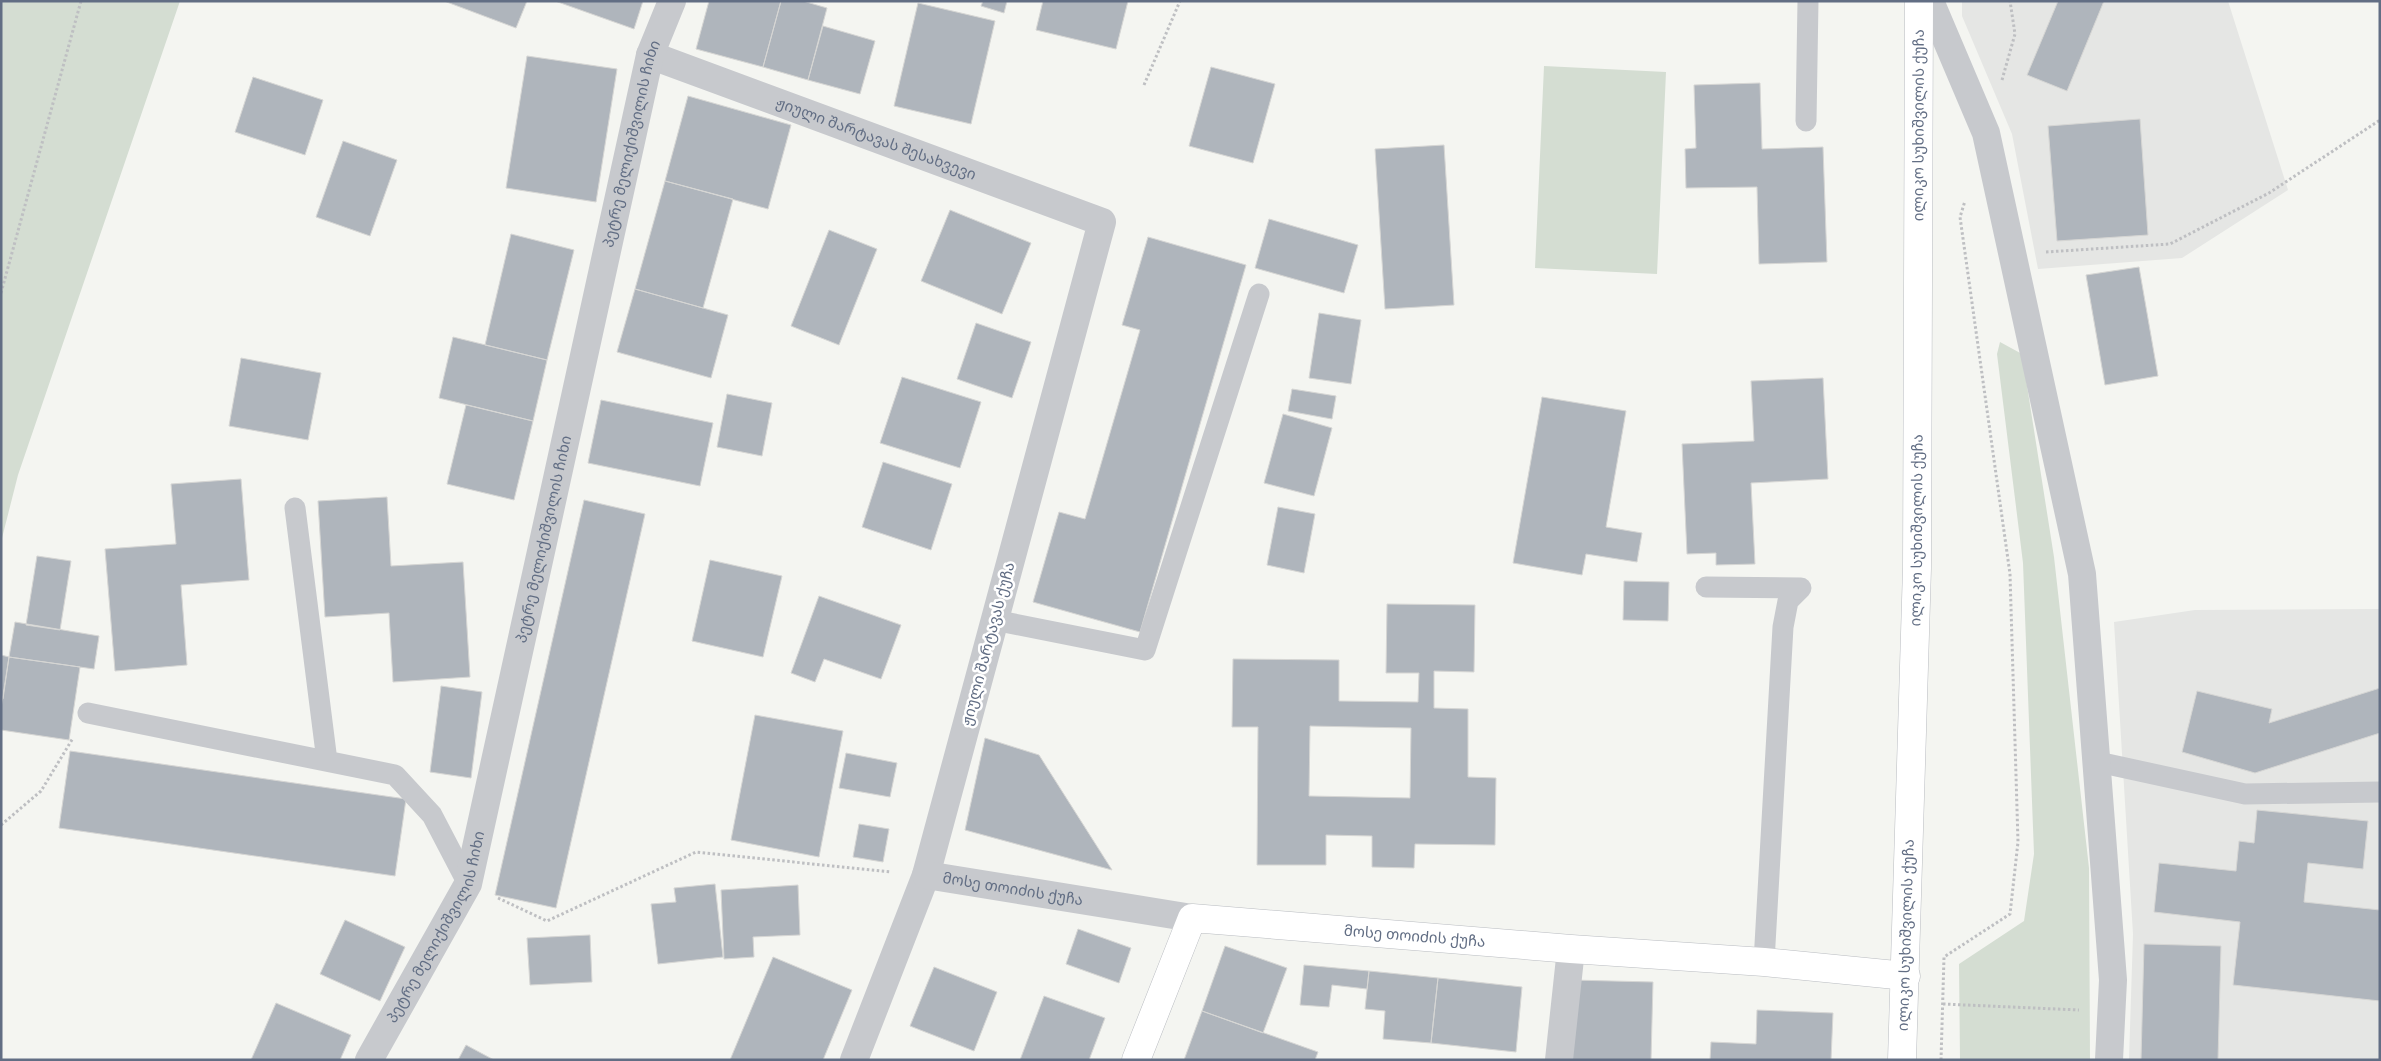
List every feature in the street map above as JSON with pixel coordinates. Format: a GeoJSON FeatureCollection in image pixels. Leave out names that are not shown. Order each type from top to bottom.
{"type":"FeatureCollection","features":[{"type":"Feature","properties":{"kind":"main road","name":"ილიკო სუხიშვილის ქუჩა"},"geometry":{"type":"LineString","coordinates":[[1902,1060],[1917,568],[1919,1]]}},
{"type":"Feature","properties":{"kind":"main road","name":"მოსე თოიძის ქუჩა"},"geometry":{"type":"LineString","coordinates":[[1192,918],[1571,949],[1764,962],[1906,976]]}},
{"type":"Feature","properties":{"kind":"main road"},"geometry":{"type":"LineString","coordinates":[[1136,1060],[1192,918]]}},
{"type":"Feature","properties":{"kind":"street","name":"პეტრე მელიქიშვილის ჩიხი"},"geometry":{"type":"LineString","coordinates":[[369,1060],[468,884],[650,55],[672,1]]}},
{"type":"Feature","properties":{"kind":"street"},"geometry":{"type":"LineString","coordinates":[[1930,1],[1986,133],[2082,574],[2098,762],[2113,980],[2108,1060]]}},
{"type":"Feature","properties":{"kind":"street","name":"ჟიული შარტავას შესახვევი"},"geometry":{"type":"LineString","coordinates":[[650,55],[1102,222]]}},
{"type":"Feature","properties":{"kind":"street","name":"ჟიული შარტავას ქუჩა"},"geometry":{"type":"LineString","coordinates":[[854,1060],[926,875],[1102,222]]}},
{"type":"Feature","properties":{"kind":"street","name":"მოსე თოიძის ქუჩა"},"geometry":{"type":"LineString","coordinates":[[926,875],[1192,918]]}},
{"type":"Feature","properties":{"kind":"street"},"geometry":{"type":"LineString","coordinates":[[1559,1060],[1571,949]]}},
{"type":"Feature","properties":{"kind":"lane"},"geometry":{"type":"LineString","coordinates":[[1806,121],[1808,1]]}},
{"type":"Feature","properties":{"kind":"lane"},"geometry":{"type":"LineString","coordinates":[[994,620],[1145,650],[1259,294]]}},
{"type":"Feature","properties":{"kind":"lane"},"geometry":{"type":"LineString","coordinates":[[296,508],[327,761]]}},
{"type":"Feature","properties":{"kind":"lane"},"geometry":{"type":"LineString","coordinates":[[1706,587],[1801,588],[1788,601],[1783,627],[1764,962]]}},
{"type":"Feature","properties":{"kind":"lane"},"geometry":{"type":"LineString","coordinates":[[88,713],[395,775],[432,814],[468,884]]}},
{"type":"Feature","properties":{"kind":"lane"},"geometry":{"type":"LineString","coordinates":[[2098,762],[2245,794],[2380,792]]}},
{"type":"Feature","properties":{"kind":"path"},"geometry":{"type":"LineString","coordinates":[[1,293],[81,1]]}},
{"type":"Feature","properties":{"kind":"path"},"geometry":{"type":"LineString","coordinates":[[1144,85],[1180,1]]}},
{"type":"Feature","properties":{"kind":"path"},"geometry":{"type":"LineString","coordinates":[[1986,133],[2015,34],[2010,1]]}},
{"type":"Feature","properties":{"kind":"path"},"geometry":{"type":"LineString","coordinates":[[2012,253],[2170,244],[2269,193],[2380,120]]}},
{"type":"Feature","properties":{"kind":"path"},"geometry":{"type":"LineString","coordinates":[[1941,1060],[1944,957],[2010,914],[2018,842],[2010,574],[1960,217],[1966,199]]}},
{"type":"Feature","properties":{"kind":"path"},"geometry":{"type":"LineString","coordinates":[[1,825],[41,792],[88,713]]}},
{"type":"Feature","properties":{"kind":"path"},"geometry":{"type":"LineString","coordinates":[[468,884],[547,921],[696,852],[926,875]]}},
{"type":"Feature","properties":{"kind":"path"},"geometry":{"type":"LineString","coordinates":[[1943,1004],[2111,1011]]}},
{"type":"Feature","properties":{"kind":"shaded area"},"geometry":{"type":"Polygon","coordinates":[[[1,1],[180,1],[18,475],[1,542],[1,1]]]}},
{"type":"Feature","properties":{"kind":"shaded area"},"geometry":{"type":"Polygon","coordinates":[[[1962,1],[2228,1],[2288,190],[2182,258],[2038,269],[2012,134],[1962,16],[1962,1]]]}},
{"type":"Feature","properties":{"kind":"shaded area"},"geometry":{"type":"Polygon","coordinates":[[[1544,66],[1666,72],[1657,274],[1535,268],[1544,66]]]}},
{"type":"Feature","properties":{"kind":"shaded area"},"geometry":{"type":"Polygon","coordinates":[[[2000,342],[2022,354],[2054,557],[2089,868],[2090,1060],[1960,1060],[1959,964],[2024,921],[2034,854],[2023,563],[1997,354],[2000,342]]]}},
{"type":"Feature","properties":{"kind":"shaded area"},"geometry":{"type":"Polygon","coordinates":[[[2380,609],[2380,1060],[2129,1060],[2133,934],[2114,622],[2195,610],[2380,609]]]}},
{"type":"Feature","properties":{"kind":"building"},"geometry":{"type":"Polygon","coordinates":[[[444,1],[527,1],[516,28],[444,1]]]}},
{"type":"Feature","properties":{"kind":"building"},"geometry":{"type":"Polygon","coordinates":[[[555,1],[643,1],[634,29],[555,1]]]}},
{"type":"Feature","properties":{"kind":"building"},"geometry":{"type":"Polygon","coordinates":[[[709,1],[781,1],[763,67],[696,49],[709,1]]]}},
{"type":"Feature","properties":{"kind":"building"},"geometry":{"type":"Polygon","coordinates":[[[781,1],[803,1],[827,8],[808,80],[763,67],[781,1]]]}},
{"type":"Feature","properties":{"kind":"building"},"geometry":{"type":"Polygon","coordinates":[[[983,1],[1007,1],[1004,13],[981,6],[983,1]]]}},
{"type":"Feature","properties":{"kind":"building"},"geometry":{"type":"Polygon","coordinates":[[[1043,1],[1128,1],[1116,49],[1036,30],[1043,1]]]}},
{"type":"Feature","properties":{"kind":"building"},"geometry":{"type":"Polygon","coordinates":[[[2058,1],[2104,1],[2067,91],[2027,75],[2058,1]]]}},
{"type":"Feature","properties":{"kind":"building"},"geometry":{"type":"Polygon","coordinates":[[[918,3],[995,21],[971,124],[894,106],[918,3]]]}},
{"type":"Feature","properties":{"kind":"building"},"geometry":{"type":"Polygon","coordinates":[[[823,26],[875,41],[860,94],[808,80],[823,26]]]}},
{"type":"Feature","properties":{"kind":"building"},"geometry":{"type":"Polygon","coordinates":[[[527,56],[617,69],[596,202],[506,188],[527,56]]]}},
{"type":"Feature","properties":{"kind":"building"},"geometry":{"type":"Polygon","coordinates":[[[1211,67],[1275,84],[1253,163],[1189,146],[1211,67]]]}},
{"type":"Feature","properties":{"kind":"building"},"geometry":{"type":"Polygon","coordinates":[[[253,77],[323,100],[305,155],[235,132],[253,77]]]}},
{"type":"Feature","properties":{"kind":"building"},"geometry":{"type":"Polygon","coordinates":[[[1760,83],[1762,149],[1823,147],[1827,262],[1759,264],[1757,187],[1686,188],[1685,149],[1696,148],[1694,85],[1760,83]]]}},
{"type":"Feature","properties":{"kind":"building"},"geometry":{"type":"Polygon","coordinates":[[[688,96],[791,125],[768,209],[665,181],[688,96]]]}},
{"type":"Feature","properties":{"kind":"building"},"geometry":{"type":"Polygon","coordinates":[[[2140,119],[2148,235],[2057,241],[2048,126],[2140,119]]]}},
{"type":"Feature","properties":{"kind":"building"},"geometry":{"type":"Polygon","coordinates":[[[343,141],[397,160],[370,236],[316,217],[343,141]]]}},
{"type":"Feature","properties":{"kind":"building"},"geometry":{"type":"Polygon","coordinates":[[[1444,145],[1454,305],[1385,309],[1375,149],[1444,145]]]}},
{"type":"Feature","properties":{"kind":"building"},"geometry":{"type":"Polygon","coordinates":[[[665,181],[733,199],[703,308],[635,289],[665,181]]]}},
{"type":"Feature","properties":{"kind":"building"},"geometry":{"type":"Polygon","coordinates":[[[950,210],[1031,243],[1002,314],[921,281],[950,210]]]}},
{"type":"Feature","properties":{"kind":"building"},"geometry":{"type":"Polygon","coordinates":[[[1269,219],[1358,245],[1344,293],[1255,268],[1269,219]]]}},
{"type":"Feature","properties":{"kind":"building"},"geometry":{"type":"Polygon","coordinates":[[[829,230],[877,249],[839,345],[791,326],[829,230]]]}},
{"type":"Feature","properties":{"kind":"building"},"geometry":{"type":"Polygon","coordinates":[[[511,234],[574,250],[547,360],[485,345],[511,234]]]}},
{"type":"Feature","properties":{"kind":"building"},"geometry":{"type":"Polygon","coordinates":[[[1148,237],[1246,265],[1140,632],[1033,602],[1059,512],[1085,519],[1140,330],[1122,325],[1148,237]]]}},
{"type":"Feature","properties":{"kind":"building"},"geometry":{"type":"Polygon","coordinates":[[[2139,267],[2158,376],[2105,385],[2086,275],[2139,267]]]}},
{"type":"Feature","properties":{"kind":"building"},"geometry":{"type":"Polygon","coordinates":[[[635,289],[728,315],[711,378],[617,352],[635,289]]]}},
{"type":"Feature","properties":{"kind":"building"},"geometry":{"type":"Polygon","coordinates":[[[1319,313],[1361,320],[1351,384],[1309,378],[1319,313]]]}},
{"type":"Feature","properties":{"kind":"building"},"geometry":{"type":"Polygon","coordinates":[[[976,323],[1031,342],[1012,398],[957,379],[976,323]]]}},
{"type":"Feature","properties":{"kind":"building"},"geometry":{"type":"Polygon","coordinates":[[[453,337],[547,360],[533,421],[439,398],[453,337]]]}},
{"type":"Feature","properties":{"kind":"building"},"geometry":{"type":"Polygon","coordinates":[[[241,358],[321,373],[308,440],[229,426],[241,358]]]}},
{"type":"Feature","properties":{"kind":"building"},"geometry":{"type":"Polygon","coordinates":[[[902,377],[981,402],[960,468],[880,443],[902,377]]]}},
{"type":"Feature","properties":{"kind":"building"},"geometry":{"type":"Polygon","coordinates":[[[1823,378],[1828,479],[1751,483],[1755,564],[1716,565],[1716,553],[1687,554],[1682,444],[1754,441],[1751,381],[1823,378]]]}},
{"type":"Feature","properties":{"kind":"building"},"geometry":{"type":"Polygon","coordinates":[[[1292,389],[1336,396],[1332,419],[1288,411],[1292,389]]]}},
{"type":"Feature","properties":{"kind":"building"},"geometry":{"type":"Polygon","coordinates":[[[727,394],[772,403],[762,456],[717,447],[727,394]]]}},
{"type":"Feature","properties":{"kind":"building"},"geometry":{"type":"Polygon","coordinates":[[[1542,397],[1626,411],[1606,527],[1642,533],[1637,562],[1586,554],[1582,575],[1513,563],[1542,397]]]}},
{"type":"Feature","properties":{"kind":"building"},"geometry":{"type":"Polygon","coordinates":[[[601,400],[713,423],[700,486],[588,463],[601,400]]]}},
{"type":"Feature","properties":{"kind":"building"},"geometry":{"type":"Polygon","coordinates":[[[466,405],[533,421],[514,500],[447,484],[466,405]]]}},
{"type":"Feature","properties":{"kind":"building"},"geometry":{"type":"Polygon","coordinates":[[[1283,414],[1332,428],[1314,496],[1264,483],[1283,414]]]}},
{"type":"Feature","properties":{"kind":"building"},"geometry":{"type":"Polygon","coordinates":[[[883,462],[952,484],[931,550],[862,527],[883,462]]]}},
{"type":"Feature","properties":{"kind":"building"},"geometry":{"type":"Polygon","coordinates":[[[241,479],[249,580],[181,585],[187,665],[115,671],[105,549],[176,544],[171,484],[241,479]]]}},
{"type":"Feature","properties":{"kind":"building"},"geometry":{"type":"Polygon","coordinates":[[[387,497],[391,566],[463,562],[470,677],[393,682],[389,613],[325,617],[318,501],[387,497]]]}},
{"type":"Feature","properties":{"kind":"building"},"geometry":{"type":"Polygon","coordinates":[[[584,500],[645,514],[556,908],[495,895],[584,500]]]}},
{"type":"Feature","properties":{"kind":"building"},"geometry":{"type":"Polygon","coordinates":[[[1278,507],[1315,514],[1304,573],[1267,565],[1278,507]]]}},
{"type":"Feature","properties":{"kind":"building"},"geometry":{"type":"Polygon","coordinates":[[[37,556],[71,561],[60,630],[26,625],[37,556]]]}},
{"type":"Feature","properties":{"kind":"building"},"geometry":{"type":"Polygon","coordinates":[[[710,560],[782,576],[763,657],[692,641],[710,560]]]}},
{"type":"Feature","properties":{"kind":"building"},"geometry":{"type":"Polygon","coordinates":[[[1624,581],[1669,582],[1668,621],[1623,620],[1624,581]]]}},
{"type":"Feature","properties":{"kind":"building"},"geometry":{"type":"Polygon","coordinates":[[[819,596],[901,625],[881,679],[824,659],[815,682],[791,673],[819,596]]]}},
{"type":"Feature","properties":{"kind":"building"},"geometry":{"type":"Polygon","coordinates":[[[1387,604],[1475,605],[1474,672],[1434,671],[1434,708],[1468,709],[1468,777],[1496,778],[1495,845],[1415,844],[1414,868],[1372,867],[1372,836],[1326,835],[1326,865],[1257,865],[1258,727],[1232,727],[1233,659],[1339,660],[1339,701],[1418,702],[1419,673],[1386,673],[1387,604]],[[1310,726],[1309,796],[1410,798],[1411,728],[1310,726]]]}},
{"type":"Feature","properties":{"kind":"building"},"geometry":{"type":"Polygon","coordinates":[[[15,622],[99,636],[94,669],[9,657],[15,622]]]}},
{"type":"Feature","properties":{"kind":"building"},"geometry":{"type":"Polygon","coordinates":[[[1,655],[9,657],[3,699],[1,699],[1,655]]]}},
{"type":"Feature","properties":{"kind":"building"},"geometry":{"type":"Polygon","coordinates":[[[9,657],[80,667],[69,740],[1,730],[1,708],[9,657]]]}},
{"type":"Feature","properties":{"kind":"building"},"geometry":{"type":"Polygon","coordinates":[[[441,686],[482,692],[471,778],[430,772],[441,686]]]}},
{"type":"Feature","properties":{"kind":"building"},"geometry":{"type":"Polygon","coordinates":[[[2380,688],[2380,733],[2255,773],[2182,752],[2197,691],[2272,709],[2269,723],[2380,688]]]}},
{"type":"Feature","properties":{"kind":"building"},"geometry":{"type":"Polygon","coordinates":[[[755,715],[843,731],[819,857],[731,840],[755,715]]]}},
{"type":"Feature","properties":{"kind":"building"},"geometry":{"type":"Polygon","coordinates":[[[985,738],[1039,755],[1112,870],[965,830],[985,738]]]}},
{"type":"Feature","properties":{"kind":"building"},"geometry":{"type":"Polygon","coordinates":[[[70,751],[406,799],[395,876],[59,828],[70,751]]]}},
{"type":"Feature","properties":{"kind":"building"},"geometry":{"type":"Polygon","coordinates":[[[846,753],[897,763],[890,797],[839,788],[846,753]]]}},
{"type":"Feature","properties":{"kind":"building"},"geometry":{"type":"Polygon","coordinates":[[[2257,810],[2368,821],[2363,869],[2308,863],[2304,902],[2380,910],[2380,1001],[2233,985],[2240,922],[2154,912],[2159,863],[2236,871],[2239,841],[2254,843],[2257,810]]]}},
{"type":"Feature","properties":{"kind":"building"},"geometry":{"type":"Polygon","coordinates":[[[859,824],[889,829],[883,862],[853,857],[859,824]]]}},
{"type":"Feature","properties":{"kind":"building"},"geometry":{"type":"Polygon","coordinates":[[[715,884],[723,957],[658,964],[651,904],[676,902],[674,888],[715,884]]]}},
{"type":"Feature","properties":{"kind":"building"},"geometry":{"type":"Polygon","coordinates":[[[798,885],[800,935],[753,937],[754,957],[724,959],[721,890],[798,885]]]}},
{"type":"Feature","properties":{"kind":"building"},"geometry":{"type":"Polygon","coordinates":[[[345,920],[405,947],[380,1001],[320,974],[345,920]]]}},
{"type":"Feature","properties":{"kind":"building"},"geometry":{"type":"Polygon","coordinates":[[[1078,929],[1131,948],[1119,983],[1066,964],[1078,929]]]}},
{"type":"Feature","properties":{"kind":"building"},"geometry":{"type":"Polygon","coordinates":[[[590,935],[592,982],[530,985],[527,938],[590,935]]]}},
{"type":"Feature","properties":{"kind":"building"},"geometry":{"type":"Polygon","coordinates":[[[2144,944],[2221,946],[2218,1060],[2141,1060],[2144,944]]]}},
{"type":"Feature","properties":{"kind":"building"},"geometry":{"type":"Polygon","coordinates":[[[1225,946],[1287,968],[1263,1033],[1202,1011],[1225,946]]]}},
{"type":"Feature","properties":{"kind":"building"},"geometry":{"type":"Polygon","coordinates":[[[773,957],[852,990],[823,1060],[730,1060],[773,957]]]}},
{"type":"Feature","properties":{"kind":"building"},"geometry":{"type":"Polygon","coordinates":[[[1304,965],[1369,971],[1367,989],[1332,985],[1329,1007],[1300,1005],[1304,965]]]}},
{"type":"Feature","properties":{"kind":"building"},"geometry":{"type":"Polygon","coordinates":[[[934,967],[997,992],[974,1051],[910,1026],[934,967]]]}},
{"type":"Feature","properties":{"kind":"building"},"geometry":{"type":"Polygon","coordinates":[[[1369,971],[1438,978],[1431,1043],[1383,1039],[1385,1011],[1365,1009],[1369,971]]]}},
{"type":"Feature","properties":{"kind":"building"},"geometry":{"type":"Polygon","coordinates":[[[1438,978],[1522,987],[1516,1052],[1431,1043],[1438,978]]]}},
{"type":"Feature","properties":{"kind":"building"},"geometry":{"type":"Polygon","coordinates":[[[1571,980],[1653,982],[1651,1060],[1569,1060],[1571,980]]]}},
{"type":"Feature","properties":{"kind":"building"},"geometry":{"type":"Polygon","coordinates":[[[1044,996],[1105,1018],[1089,1060],[1020,1060],[1044,996]]]}},
{"type":"Feature","properties":{"kind":"building"},"geometry":{"type":"Polygon","coordinates":[[[276,1003],[351,1035],[340,1060],[251,1060],[276,1003]]]}},
{"type":"Feature","properties":{"kind":"building"},"geometry":{"type":"Polygon","coordinates":[[[1757,1010],[1833,1013],[1831,1060],[1710,1060],[1711,1042],[1756,1044],[1757,1010]]]}},
{"type":"Feature","properties":{"kind":"building"},"geometry":{"type":"Polygon","coordinates":[[[1202,1011],[1318,1052],[1315,1060],[1184,1060],[1202,1011]]]}},
{"type":"Feature","properties":{"kind":"building"},"geometry":{"type":"Polygon","coordinates":[[[466,1045],[494,1060],[458,1060],[466,1045]]]}}]}
